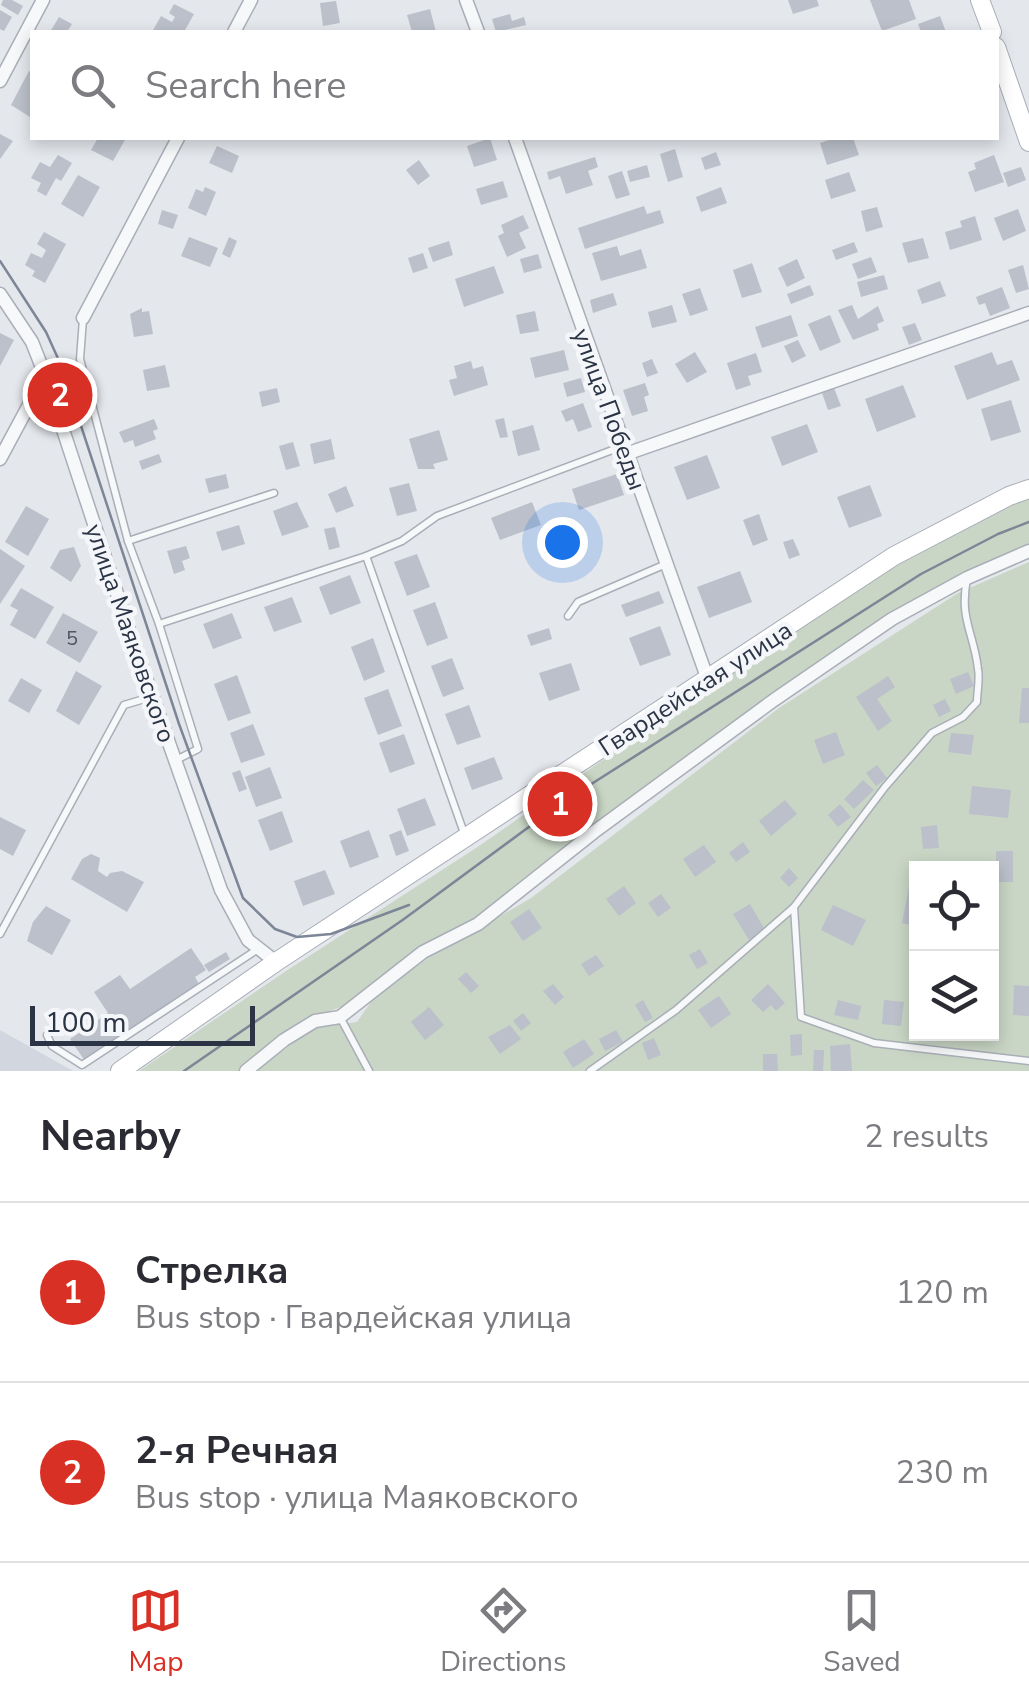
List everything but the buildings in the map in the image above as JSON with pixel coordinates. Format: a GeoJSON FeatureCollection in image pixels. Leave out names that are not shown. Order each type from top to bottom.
{"type":"FeatureCollection","features":[{"type":"Feature","properties":{"kind":"main road"},"geometry":{"type":"LineString","coordinates":[[980,0],[991,30]]}},
{"type":"Feature","properties":{"kind":"main road"},"geometry":{"type":"LineString","coordinates":[[999,56],[1029,142]]}},
{"type":"Feature","properties":{"kind":"main road","name":"Гвардейская улица"},"geometry":{"type":"LineString","coordinates":[[120,1071],[276,962],[894,556],[1029,489]]}},
{"type":"Feature","properties":{"kind":"street"},"geometry":{"type":"LineString","coordinates":[[0,81],[43,0]]}},
{"type":"Feature","properties":{"kind":"street"},"geometry":{"type":"LineString","coordinates":[[235,30],[251,0]]}},
{"type":"Feature","properties":{"kind":"street"},"geometry":{"type":"LineString","coordinates":[[466,0],[477,30]]}},
{"type":"Feature","properties":{"kind":"street"},"geometry":{"type":"LineString","coordinates":[[83,318],[177,140]]}},
{"type":"Feature","properties":{"kind":"street","name":"улица Победы"},"geometry":{"type":"LineString","coordinates":[[515,140],[708,680]]}},
{"type":"Feature","properties":{"kind":"street","name":"улица Маяковского"},"geometry":{"type":"LineString","coordinates":[[0,294],[32,342],[46,375],[220,890],[248,940],[276,962]]}},
{"type":"Feature","properties":{"kind":"street"},"geometry":{"type":"LineString","coordinates":[[625,450],[1029,313]]}},
{"type":"Feature","properties":{"kind":"street"},"geometry":{"type":"LineString","coordinates":[[0,459],[46,375]]}},
{"type":"Feature","properties":{"kind":"street"},"geometry":{"type":"LineString","coordinates":[[246,1071],[284,1040],[316,1021],[340,1017],[423,952],[478,924],[594,832],[774,700],[920,602],[1029,550]]}},
{"type":"Feature","properties":{"kind":"lane"},"geometry":{"type":"LineString","coordinates":[[83,318],[80,359],[128,542],[159,624],[198,749],[175,760]]}},
{"type":"Feature","properties":{"kind":"lane"},"geometry":{"type":"LineString","coordinates":[[159,624],[366,556],[402,541],[437,516],[625,450]]}},
{"type":"Feature","properties":{"kind":"lane"},"geometry":{"type":"LineString","coordinates":[[128,542],[274,493]]}},
{"type":"Feature","properties":{"kind":"lane"},"geometry":{"type":"LineString","coordinates":[[366,556],[466,838]]}},
{"type":"Feature","properties":{"kind":"lane"},"geometry":{"type":"LineString","coordinates":[[568,616],[578,602],[666,564]]}},
{"type":"Feature","properties":{"kind":"lane"},"geometry":{"type":"LineString","coordinates":[[590,1071],[676,1010],[794,907],[885,787],[932,733],[963,716],[977,702],[978,668],[963,600],[967,578]]}},
{"type":"Feature","properties":{"kind":"lane"},"geometry":{"type":"LineString","coordinates":[[0,934],[124,705],[152,697]]}},
{"type":"Feature","properties":{"kind":"lane"},"geometry":{"type":"LineString","coordinates":[[794,907],[801,1016],[874,1043],[1029,1061]]}},
{"type":"Feature","properties":{"kind":"lane"},"geometry":{"type":"LineString","coordinates":[[47,1035],[52,1046],[82,1065],[259,948]]}},
{"type":"Feature","properties":{"kind":"lane"},"geometry":{"type":"LineString","coordinates":[[340,1017],[370,1071]]}},
{"type":"Feature","properties":{"kind":"shaded area"},"geometry":{"type":"Polygon","coordinates":[[[0,1030],[16,1039],[73,1071],[0,1071],[0,1030]]]}},
{"type":"Feature","properties":{"kind":"green space"},"geometry":{"type":"Polygon","coordinates":[[[1029,497],[1029,548],[930,597],[733,730],[523,892],[341,1007],[303,1020],[239,1071],[139,1071],[900,562],[1029,497]]]}},
{"type":"Feature","properties":{"kind":"green space"},"geometry":{"type":"Polygon","coordinates":[[[1029,562],[1029,1071],[254,1071],[314,1028],[357,1022],[373,999],[428,958],[531,898],[779,708],[958,593],[1029,562]]]}},
{"type":"Feature","properties":{"kind":"tram line"},"geometry":{"type":"LineString","coordinates":[[0,261],[46,332],[61,365],[179,724],[243,898],[275,929],[297,937],[331,934],[409,905]]}},
{"type":"Feature","properties":{"kind":"tram line"},"geometry":{"type":"LineString","coordinates":[[184,1071],[404,919],[560,804],[921,574],[1029,522]]}},
{"type":"Feature","properties":{"kind":"place","name":"2-я Речная"},"geometry":{"type":"Point","coordinates":[60,395]}},
{"type":"Feature","properties":{"kind":"place","name":"Стрелка"},"geometry":{"type":"Point","coordinates":[560,804]}}]}
